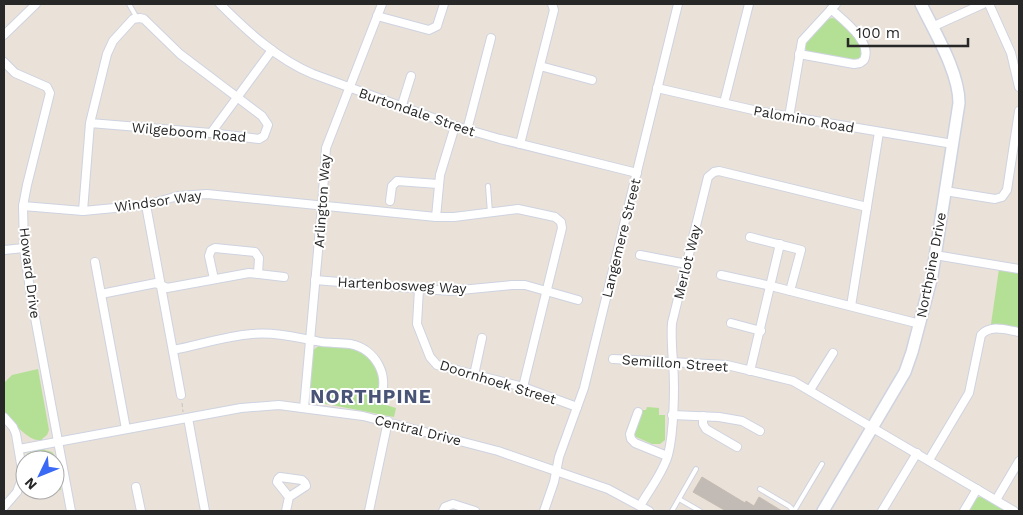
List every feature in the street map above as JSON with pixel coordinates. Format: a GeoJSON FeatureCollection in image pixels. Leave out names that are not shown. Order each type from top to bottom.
{"type":"FeatureCollection","features":[{"type":"Feature","properties":{"kind":"street"},"geometry":{"type":"LineString","coordinates":[[4,35],[36,4]]}},
{"type":"Feature","properties":{"kind":"street","name":"Burtondale Street"},"geometry":{"type":"LineString","coordinates":[[220,4],[251,34],[301,69],[401,108],[467,130],[637,173]]}},
{"type":"Feature","properties":{"kind":"street","name":"Arlington Way"},"geometry":{"type":"LineString","coordinates":[[304,408],[327,142],[382,4]]}},
{"type":"Feature","properties":{"kind":"street"},"geometry":{"type":"LineString","coordinates":[[377,16],[429,30],[437,26],[444,4]]}},
{"type":"Feature","properties":{"kind":"street"},"geometry":{"type":"LineString","coordinates":[[520,144],[554,10],[552,4]]}},
{"type":"Feature","properties":{"kind":"street","name":"Langemere Street"},"geometry":{"type":"LineString","coordinates":[[544,511],[584,388],[678,4]]}},
{"type":"Feature","properties":{"kind":"street"},"geometry":{"type":"LineString","coordinates":[[724,103],[749,4]]}},
{"type":"Feature","properties":{"kind":"street","name":"Northpine Drive"},"geometry":{"type":"LineString","coordinates":[[823,511],[905,372],[932,276],[959,103],[958,87],[953,72],[921,4]]}},
{"type":"Feature","properties":{"kind":"street"},"geometry":{"type":"LineString","coordinates":[[932,27],[983,4]]}},
{"type":"Feature","properties":{"kind":"street"},"geometry":{"type":"LineString","coordinates":[[988,4],[1016,59],[1019,87]]}},
{"type":"Feature","properties":{"kind":"street"},"geometry":{"type":"LineString","coordinates":[[789,117],[799,54],[803,39],[834,7],[859,37],[866,51],[864,60],[854,64],[799,54]]}},
{"type":"Feature","properties":{"kind":"street"},"geometry":{"type":"LineString","coordinates":[[83,211],[90,123],[110,46],[133,20],[137,18],[144,19],[180,54],[237,98]]}},
{"type":"Feature","properties":{"kind":"street"},"geometry":{"type":"LineString","coordinates":[[467,130],[491,38]]}},
{"type":"Feature","properties":{"kind":"street"},"geometry":{"type":"LineString","coordinates":[[211,133],[272,50]]}},
{"type":"Feature","properties":{"kind":"street","name":"Howard Drive"},"geometry":{"type":"LineString","coordinates":[[4,62],[15,73],[47,87],[50,93],[31,165],[23,206],[24,248],[71,511]]}},
{"type":"Feature","properties":{"kind":"street"},"geometry":{"type":"LineString","coordinates":[[540,66],[592,80]]}},
{"type":"Feature","properties":{"kind":"street"},"geometry":{"type":"LineString","coordinates":[[401,108],[411,76]]}},
{"type":"Feature","properties":{"kind":"street","name":"Palomino Road"},"geometry":{"type":"LineString","coordinates":[[657,88],[755,111],[953,144]]}},
{"type":"Feature","properties":{"kind":"street","name":"Wilgeboom Road"},"geometry":{"type":"LineString","coordinates":[[90,123],[259,139],[264,136],[268,125],[265,119],[237,98]]}},
{"type":"Feature","properties":{"kind":"street"},"geometry":{"type":"LineString","coordinates":[[945,191],[994,199],[1004,195],[1007,190],[1019,111]]}},
{"type":"Feature","properties":{"kind":"street"},"geometry":{"type":"LineString","coordinates":[[436,217],[441,167],[455,126]]}},
{"type":"Feature","properties":{"kind":"street"},"geometry":{"type":"LineString","coordinates":[[851,306],[879,132]]}},
{"type":"Feature","properties":{"kind":"street","name":"Merlot Way"},"geometry":{"type":"LineString","coordinates":[[640,506],[667,456],[672,415],[672,323],[707,179],[710,175],[719,171],[867,207]]}},
{"type":"Feature","properties":{"kind":"street"},"geometry":{"type":"LineString","coordinates":[[390,201],[392,186],[398,181],[438,184]]}},
{"type":"Feature","properties":{"kind":"street","name":"Windsor Way"},"geometry":{"type":"LineString","coordinates":[[23,206],[83,211],[146,205],[178,196],[207,194],[436,217],[454,217],[518,209],[526,210],[555,217],[561,222],[562,228],[547,291]]}},
{"type":"Feature","properties":{"kind":"street"},"geometry":{"type":"LineString","coordinates":[[146,205],[181,395]]}},
{"type":"Feature","properties":{"kind":"street"},"geometry":{"type":"LineString","coordinates":[[750,236],[801,250],[790,291]]}},
{"type":"Feature","properties":{"kind":"street"},"geometry":{"type":"LineString","coordinates":[[750,371],[761,331],[780,244]]}},
{"type":"Feature","properties":{"kind":"street"},"geometry":{"type":"LineString","coordinates":[[4,250],[24,248]]}},
{"type":"Feature","properties":{"kind":"street"},"geometry":{"type":"LineString","coordinates":[[214,279],[209,254],[215,248],[255,252],[259,258],[258,274]]}},
{"type":"Feature","properties":{"kind":"street"},"geometry":{"type":"LineString","coordinates":[[640,255],[686,264]]}},
{"type":"Feature","properties":{"kind":"street"},"geometry":{"type":"LineString","coordinates":[[935,255],[1019,269]]}},
{"type":"Feature","properties":{"kind":"street"},"geometry":{"type":"LineString","coordinates":[[95,262],[126,429]]}},
{"type":"Feature","properties":{"kind":"street"},"geometry":{"type":"LineString","coordinates":[[101,294],[156,283],[167,288],[249,274],[284,277]]}},
{"type":"Feature","properties":{"kind":"street"},"geometry":{"type":"LineString","coordinates":[[721,275],[920,324]]}},
{"type":"Feature","properties":{"kind":"street","name":"Hartenbosweg Way"},"geometry":{"type":"LineString","coordinates":[[315,280],[379,284],[419,289],[464,290],[525,285],[578,300]]}},
{"type":"Feature","properties":{"kind":"street","name":"Doornhoek Street"},"geometry":{"type":"LineString","coordinates":[[419,289],[418,324],[432,360],[440,367],[523,388],[577,407]]}},
{"type":"Feature","properties":{"kind":"street"},"geometry":{"type":"LineString","coordinates":[[523,388],[547,291]]}},
{"type":"Feature","properties":{"kind":"street"},"geometry":{"type":"LineString","coordinates":[[731,323],[761,331]]}},
{"type":"Feature","properties":{"kind":"street"},"geometry":{"type":"LineString","coordinates":[[929,460],[969,394],[981,335],[985,331],[996,328],[1019,332]]}},
{"type":"Feature","properties":{"kind":"street"},"geometry":{"type":"LineString","coordinates":[[173,350],[250,334],[264,333],[352,344],[363,349],[379,365],[383,375],[383,390],[379,400]]}},
{"type":"Feature","properties":{"kind":"street"},"geometry":{"type":"LineString","coordinates":[[474,375],[482,338]]}},
{"type":"Feature","properties":{"kind":"street"},"geometry":{"type":"LineString","coordinates":[[810,390],[832,352]]}},
{"type":"Feature","properties":{"kind":"street","name":"Semillon Street"},"geometry":{"type":"LineString","coordinates":[[613,360],[723,365],[793,381],[1014,511]]}},
{"type":"Feature","properties":{"kind":"street","name":"Central Drive"},"geometry":{"type":"LineString","coordinates":[[18,449],[185,416],[259,405],[279,405],[388,421],[498,451],[608,489],[648,511]]}},
{"type":"Feature","properties":{"kind":"street"},"geometry":{"type":"LineString","coordinates":[[638,412],[630,434],[631,439],[635,443],[667,456]]}},
{"type":"Feature","properties":{"kind":"street"},"geometry":{"type":"LineString","coordinates":[[672,415],[719,417],[742,421],[760,431]]}},
{"type":"Feature","properties":{"kind":"street"},"geometry":{"type":"LineString","coordinates":[[4,416],[13,427],[23,472],[21,484],[17,492],[4,507]]}},
{"type":"Feature","properties":{"kind":"street"},"geometry":{"type":"LineString","coordinates":[[185,416],[205,511]]}},
{"type":"Feature","properties":{"kind":"street"},"geometry":{"type":"LineString","coordinates":[[703,416],[706,429],[737,447]]}},
{"type":"Feature","properties":{"kind":"street"},"geometry":{"type":"LineString","coordinates":[[370,511],[388,421]]}},
{"type":"Feature","properties":{"kind":"street"},"geometry":{"type":"LineString","coordinates":[[882,511],[917,453]]}},
{"type":"Feature","properties":{"kind":"street"},"geometry":{"type":"LineString","coordinates":[[996,500],[1019,461]]}},
{"type":"Feature","properties":{"kind":"street"},"geometry":{"type":"LineString","coordinates":[[136,487],[141,511]]}},
{"type":"Feature","properties":{"kind":"street"},"geometry":{"type":"LineString","coordinates":[[964,511],[977,489]]}},
{"type":"Feature","properties":{"kind":"street"},"geometry":{"type":"LineString","coordinates":[[286,511],[289,498]]}},
{"type":"Feature","properties":{"kind":"street"},"geometry":{"type":"LineString","coordinates":[[443,511],[448,504],[475,511]]}},
{"type":"Feature","properties":{"kind":"lane"},"geometry":{"type":"LineString","coordinates":[[129,4],[137,18]]}},
{"type":"Feature","properties":{"kind":"lane"},"geometry":{"type":"LineString","coordinates":[[488,186],[490,213]]}},
{"type":"Feature","properties":{"kind":"lane"},"geometry":{"type":"LineString","coordinates":[[760,489],[794,511],[822,464]]}},
{"type":"Feature","properties":{"kind":"lane"},"geometry":{"type":"LineString","coordinates":[[672,511],[696,469]]}},
{"type":"Feature","properties":{"kind":"lane"},"geometry":{"type":"LineString","coordinates":[[679,499],[700,511]]}},
{"type":"Feature","properties":{"kind":"path"},"geometry":{"type":"LineString","coordinates":[[181,395],[185,416]]}},
{"type":"Feature","properties":{"kind":"green space"},"geometry":{"type":"Polygon","coordinates":[[[832,18],[850,31],[860,44],[861,57],[856,61],[809,53],[806,50],[805,42],[826,20],[832,18]]]}},
{"type":"Feature","properties":{"kind":"green space"},"geometry":{"type":"Polygon","coordinates":[[[999,269],[1019,272],[1019,328],[991,324],[999,269]]]}},
{"type":"Feature","properties":{"kind":"green space"},"geometry":{"type":"Polygon","coordinates":[[[320,345],[352,349],[367,356],[373,363],[380,385],[372,401],[396,408],[394,417],[316,402],[312,399],[310,393],[308,393],[313,350],[320,345]]]}},
{"type":"Feature","properties":{"kind":"green space"},"geometry":{"type":"Polygon","coordinates":[[[38,369],[49,430],[43,440],[37,440],[27,435],[4,412],[4,383],[12,375],[38,369]]]}},
{"type":"Feature","properties":{"kind":"green space"},"geometry":{"type":"Polygon","coordinates":[[[647,407],[659,408],[659,415],[665,415],[665,440],[660,444],[652,444],[634,436],[643,410],[646,410],[647,407]]]}},
{"type":"Feature","properties":{"kind":"green space"},"geometry":{"type":"Polygon","coordinates":[[[979,497],[985,498],[1008,511],[967,511],[975,499],[979,497]]]}},
{"type":"Feature","properties":{"kind":"building"},"geometry":{"type":"Polygon","coordinates":[[[702,477],[745,503],[746,501],[754,506],[759,497],[782,511],[726,511],[693,492],[702,477]]]}},
{"type":"Feature","properties":{"kind":"district","name":"NORTHPINE"},"geometry":{"type":"Point","coordinates":[371,396]}}]}
